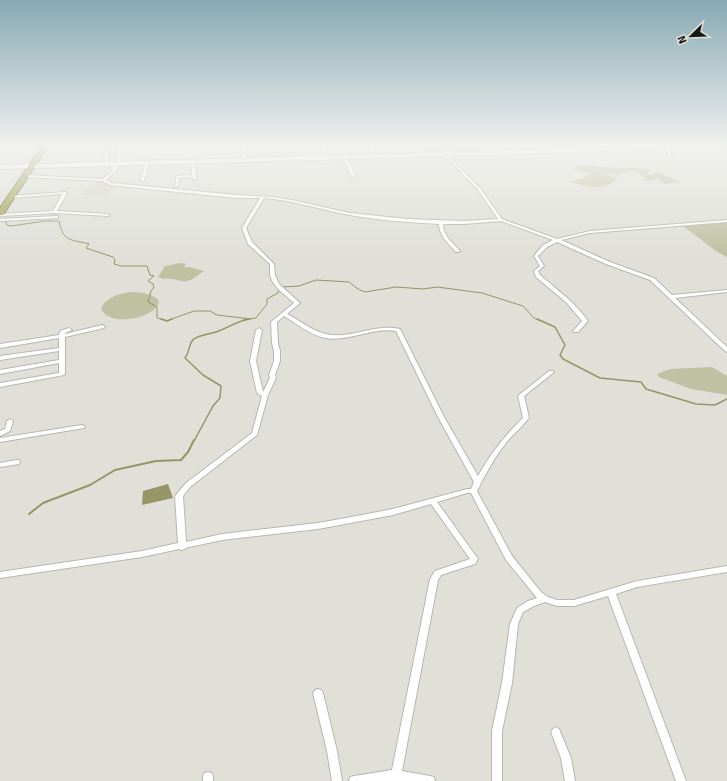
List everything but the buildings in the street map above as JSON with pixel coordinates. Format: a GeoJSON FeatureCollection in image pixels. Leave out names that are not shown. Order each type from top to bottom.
{"type":"FeatureCollection","features":[{"type":"Feature","properties":{"kind":"highway"},"geometry":{"type":"LineString","coordinates":[[0,214],[20,182]]}},
{"type":"Feature","properties":{"kind":"street"},"geometry":{"type":"LineString","coordinates":[[111,182],[119,185],[183,192],[263,197],[293,201],[350,214],[465,223],[501,220],[558,240],[608,263],[652,279],[727,350]]}},
{"type":"Feature","properties":{"kind":"street"},"geometry":{"type":"LineString","coordinates":[[472,182],[501,220]]}},
{"type":"Feature","properties":{"kind":"street"},"geometry":{"type":"LineString","coordinates":[[11,196],[65,193],[54,212]]}},
{"type":"Feature","properties":{"kind":"street"},"geometry":{"type":"LineString","coordinates":[[182,547],[178,496],[188,485],[254,436],[258,427],[259,415],[265,395],[273,378],[272,375],[277,362],[274,322],[297,303],[273,278],[272,264],[250,243],[244,228],[263,197]]}},
{"type":"Feature","properties":{"kind":"street"},"geometry":{"type":"LineString","coordinates":[[0,214],[54,212],[108,216]]}},
{"type":"Feature","properties":{"kind":"street"},"geometry":{"type":"LineString","coordinates":[[0,220],[57,217]]}},
{"type":"Feature","properties":{"kind":"street"},"geometry":{"type":"LineString","coordinates":[[576,331],[585,321],[581,314],[560,292],[538,276],[536,271],[542,266],[536,256],[545,246],[558,240],[590,232],[727,221]]}},
{"type":"Feature","properties":{"kind":"street"},"geometry":{"type":"LineString","coordinates":[[441,222],[440,225],[442,231],[458,251]]}},
{"type":"Feature","properties":{"kind":"street"},"geometry":{"type":"LineString","coordinates":[[671,297],[727,291]]}},
{"type":"Feature","properties":{"kind":"street"},"geometry":{"type":"LineString","coordinates":[[284,314],[324,336],[391,329],[398,330],[441,417],[478,482]]}},
{"type":"Feature","properties":{"kind":"street"},"geometry":{"type":"LineString","coordinates":[[0,346],[63,336],[102,327]]}},
{"type":"Feature","properties":{"kind":"street"},"geometry":{"type":"LineString","coordinates":[[0,385],[62,374],[62,332],[69,330]]}},
{"type":"Feature","properties":{"kind":"street"},"geometry":{"type":"LineString","coordinates":[[259,330],[253,361],[260,393],[265,395]]}},
{"type":"Feature","properties":{"kind":"street"},"geometry":{"type":"LineString","coordinates":[[0,358],[62,349]]}},
{"type":"Feature","properties":{"kind":"street"},"geometry":{"type":"LineString","coordinates":[[0,372],[62,361]]}},
{"type":"Feature","properties":{"kind":"street"},"geometry":{"type":"LineString","coordinates":[[473,491],[496,450],[510,433],[526,418],[521,396],[551,372]]}},
{"type":"Feature","properties":{"kind":"street"},"geometry":{"type":"LineString","coordinates":[[0,434],[8,430],[10,421]]}},
{"type":"Feature","properties":{"kind":"street"},"geometry":{"type":"LineString","coordinates":[[0,440],[82,427]]}},
{"type":"Feature","properties":{"kind":"street"},"geometry":{"type":"LineString","coordinates":[[0,465],[17,462]]}},
{"type":"Feature","properties":{"kind":"street"},"geometry":{"type":"LineString","coordinates":[[0,575],[182,547],[222,537],[346,521],[393,512],[467,491],[473,491]]}},
{"type":"Feature","properties":{"kind":"street"},"geometry":{"type":"LineString","coordinates":[[473,491],[509,558],[533,588],[545,600]]}},
{"type":"Feature","properties":{"kind":"street"},"geometry":{"type":"LineString","coordinates":[[395,778],[434,579],[438,573],[472,562],[474,559],[433,501]]}},
{"type":"Feature","properties":{"kind":"street"},"geometry":{"type":"LineString","coordinates":[[497,781],[497,731],[507,683],[514,624],[520,610],[531,603],[545,600],[558,603],[574,603],[637,584],[727,569]]}},
{"type":"Feature","properties":{"kind":"street"},"geometry":{"type":"LineString","coordinates":[[611,592],[681,781]]}},
{"type":"Feature","properties":{"kind":"street"},"geometry":{"type":"LineString","coordinates":[[318,693],[332,751],[337,781]]}},
{"type":"Feature","properties":{"kind":"street"},"geometry":{"type":"LineString","coordinates":[[556,732],[566,758],[570,781]]}},
{"type":"Feature","properties":{"kind":"street"},"geometry":{"type":"LineString","coordinates":[[354,781],[395,778],[430,781]]}},
{"type":"Feature","properties":{"kind":"shaded area"},"geometry":{"type":"Polygon","coordinates":[[[95,182],[115,185],[109,194],[81,195],[95,182]]]}},
{"type":"Feature","properties":{"kind":"shaded area"},"geometry":{"type":"Polygon","coordinates":[[[573,182],[612,182],[608,185],[596,187],[573,182]]]}},
{"type":"Feature","properties":{"kind":"shaded area"},"geometry":{"type":"Polygon","coordinates":[[[663,182],[677,182],[665,184],[663,182]]]}},
{"type":"Feature","properties":{"kind":"shaded area"},"geometry":{"type":"Polygon","coordinates":[[[727,221],[727,257],[716,251],[683,226],[727,221]]]}},
{"type":"Feature","properties":{"kind":"shaded area"},"geometry":{"type":"Polygon","coordinates":[[[181,263],[186,264],[184,267],[204,271],[187,281],[158,277],[165,266],[181,263]]]}},
{"type":"Feature","properties":{"kind":"shaded area"},"geometry":{"type":"Polygon","coordinates":[[[131,292],[153,296],[157,298],[159,302],[152,311],[133,319],[117,319],[105,314],[101,309],[109,299],[117,295],[131,292]]]}},
{"type":"Feature","properties":{"kind":"shaded area"},"geometry":{"type":"Polygon","coordinates":[[[712,367],[727,376],[727,395],[691,389],[659,377],[657,374],[670,369],[712,367]]]}},
{"type":"Feature","properties":{"kind":"shaded area"},"geometry":{"type":"Polygon","coordinates":[[[168,484],[173,498],[142,505],[143,491],[168,484]]]}},
{"type":"Feature","properties":{"kind":"waterway"},"geometry":{"type":"LineString","coordinates":[[0,219],[5,219],[7,225],[11,226],[45,221],[59,221],[65,236],[72,240],[89,244],[86,248],[113,257],[115,260],[114,264],[121,266],[147,266],[150,275],[154,276],[148,281],[153,284],[154,287],[151,291],[148,302],[157,307],[157,318],[161,319]]}},
{"type":"Feature","properties":{"kind":"waterway"},"geometry":{"type":"LineString","coordinates":[[282,287],[299,286],[316,280],[349,282],[365,292],[396,287],[423,289],[437,287],[482,293],[523,306],[534,318],[539,320]]}},
{"type":"Feature","properties":{"kind":"waterway"},"geometry":{"type":"LineString","coordinates":[[250,319],[256,318],[267,304],[267,299],[278,293],[279,288]]}},
{"type":"Feature","properties":{"kind":"waterway"},"geometry":{"type":"LineString","coordinates":[[169,320],[194,311],[210,311],[217,315],[250,319]]}},
{"type":"Feature","properties":{"kind":"waterway"},"geometry":{"type":"LineString","coordinates":[[161,319],[165,320]]}},
{"type":"Feature","properties":{"kind":"waterway"},"geometry":{"type":"LineString","coordinates":[[161,319],[167,321],[172,319]]}},
{"type":"Feature","properties":{"kind":"waterway"},"geometry":{"type":"LineString","coordinates":[[194,441],[213,406],[220,398],[221,386],[203,375],[185,358],[191,342],[199,336],[216,332],[240,321],[248,319]]}},
{"type":"Feature","properties":{"kind":"waterway"},"geometry":{"type":"LineString","coordinates":[[243,320],[248,319]]}},
{"type":"Feature","properties":{"kind":"waterway"},"geometry":{"type":"LineString","coordinates":[[537,319],[555,327],[565,345],[560,355],[563,359],[600,378],[641,382],[646,389],[696,404],[715,405],[727,399]]}},
{"type":"Feature","properties":{"kind":"waterway"},"geometry":{"type":"LineString","coordinates":[[29,514],[43,503],[90,485],[115,470],[156,461],[181,460],[188,452],[194,440]]}}]}
